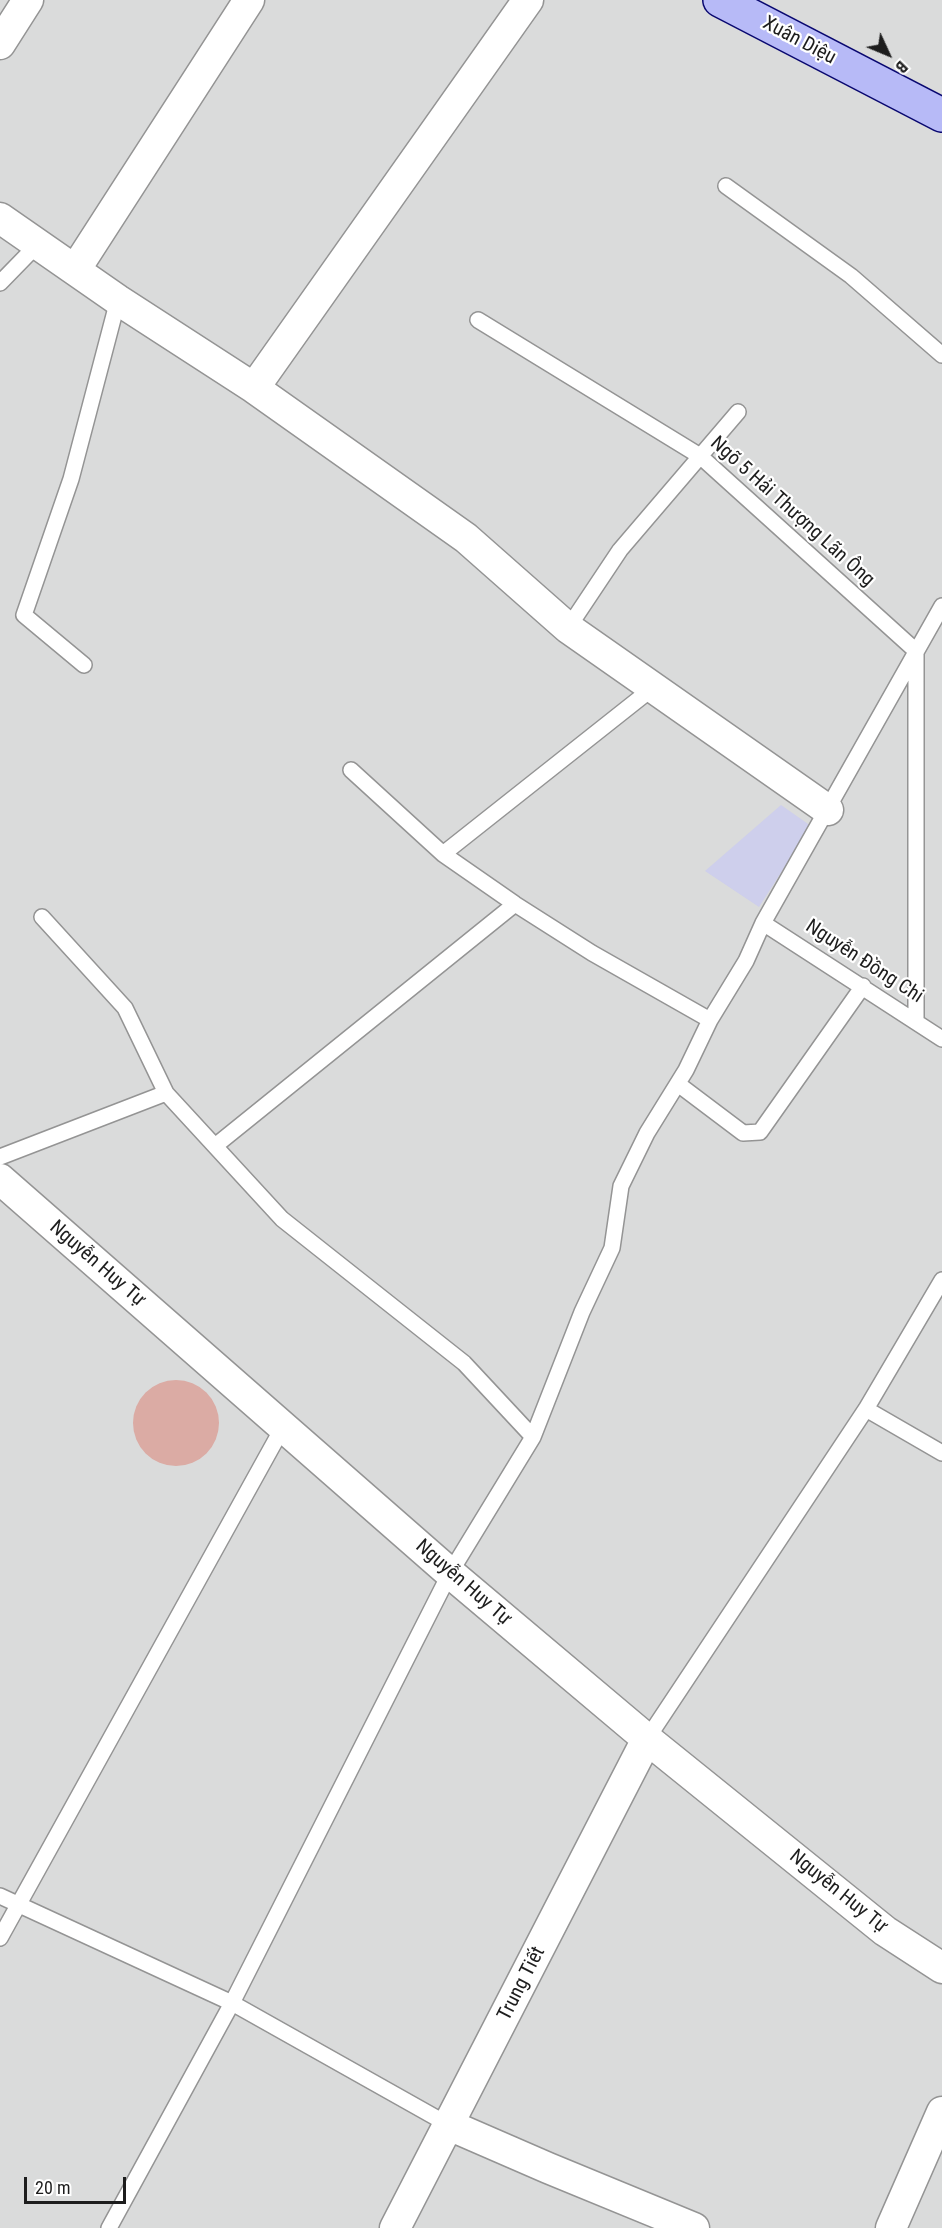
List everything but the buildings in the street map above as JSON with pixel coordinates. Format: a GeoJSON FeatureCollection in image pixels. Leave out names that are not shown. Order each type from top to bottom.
{"type":"FeatureCollection","features":[{"type":"Feature","properties":{"kind":"street"},"geometry":{"type":"LineString","coordinates":[[0,44],[28,0]]}},
{"type":"Feature","properties":{"kind":"street"},"geometry":{"type":"LineString","coordinates":[[75,270],[249,0]]}},
{"type":"Feature","properties":{"kind":"street"},"geometry":{"type":"LineString","coordinates":[[254,388],[528,0]]}},
{"type":"Feature","properties":{"kind":"street","name":"Xuân Diệu"},"geometry":{"type":"LineString","coordinates":[[720,0],[942,115]]}},
{"type":"Feature","properties":{"kind":"street"},"geometry":{"type":"LineString","coordinates":[[0,218],[118,300],[254,388],[466,538],[568,628],[828,810]]}},
{"type":"Feature","properties":{"kind":"street","name":"Nguyễn Huy Tự"},"geometry":{"type":"LineString","coordinates":[[0,1179],[450,1573],[647,1739],[885,1931],[942,1968]]}},
{"type":"Feature","properties":{"kind":"street","name":"Trung Tiết"},"geometry":{"type":"LineString","coordinates":[[395,2228],[647,1739]]}},
{"type":"Feature","properties":{"kind":"street"},"geometry":{"type":"LineString","coordinates":[[891,2228],[942,2112]]}},
{"type":"Feature","properties":{"kind":"street"},"geometry":{"type":"LineString","coordinates":[[449,2125],[694,2228]]}},
{"type":"Feature","properties":{"kind":"lane"},"geometry":{"type":"LineString","coordinates":[[726,186],[852,276],[942,355]]}},
{"type":"Feature","properties":{"kind":"lane"},"geometry":{"type":"LineString","coordinates":[[0,283],[38,244]]}},
{"type":"Feature","properties":{"kind":"lane"},"geometry":{"type":"LineString","coordinates":[[84,665],[24,615],[71,479],[118,300]]}},
{"type":"Feature","properties":{"kind":"lane","name":"Ngõ 5 Hải Thượng Lãn Ông"},"geometry":{"type":"LineString","coordinates":[[478,320],[700,456],[916,651]]}},
{"type":"Feature","properties":{"kind":"lane"},"geometry":{"type":"LineString","coordinates":[[568,628],[621,550],[738,412]]}},
{"type":"Feature","properties":{"kind":"lane"},"geometry":{"type":"LineString","coordinates":[[109,2228],[232,2003],[450,1573],[532,1437],[582,1312],[612,1248],[621,1186],[647,1133],[678,1084],[710,1020],[746,961],[763,923],[942,606]]}},
{"type":"Feature","properties":{"kind":"lane"},"geometry":{"type":"LineString","coordinates":[[916,651],[916,1021]]}},
{"type":"Feature","properties":{"kind":"lane"},"geometry":{"type":"LineString","coordinates":[[443,854],[654,687]]}},
{"type":"Feature","properties":{"kind":"lane"},"geometry":{"type":"LineString","coordinates":[[351,770],[443,854],[592,953],[710,1020]]}},
{"type":"Feature","properties":{"kind":"lane"},"geometry":{"type":"LineString","coordinates":[[215,1146],[515,904]]}},
{"type":"Feature","properties":{"kind":"lane"},"geometry":{"type":"LineString","coordinates":[[42,917],[125,1008],[166,1093],[282,1220],[464,1363],[532,1437]]}},
{"type":"Feature","properties":{"kind":"lane","name":"Nguyễn Đồng Chi"},"geometry":{"type":"LineString","coordinates":[[763,923],[942,1039]]}},
{"type":"Feature","properties":{"kind":"lane"},"geometry":{"type":"LineString","coordinates":[[678,1084],[743,1133],[760,1132],[863,986]]}},
{"type":"Feature","properties":{"kind":"lane"},"geometry":{"type":"LineString","coordinates":[[0,1157],[166,1093]]}},
{"type":"Feature","properties":{"kind":"lane"},"geometry":{"type":"LineString","coordinates":[[647,1739],[866,1409],[942,1280]]}},
{"type":"Feature","properties":{"kind":"lane"},"geometry":{"type":"LineString","coordinates":[[866,1409],[942,1453]]}},
{"type":"Feature","properties":{"kind":"lane"},"geometry":{"type":"LineString","coordinates":[[0,1938],[283,1427]]}},
{"type":"Feature","properties":{"kind":"lane"},"geometry":{"type":"LineString","coordinates":[[0,1896],[232,2003],[449,2125]]}},
{"type":"Feature","properties":{"kind":"shaded area"},"geometry":{"type":"Polygon","coordinates":[[[0,0],[942,0],[942,2228],[0,2228],[0,0]]]}},
{"type":"Feature","properties":{"kind":"shaded area"},"geometry":{"type":"Polygon","coordinates":[[[781,805],[811,826],[759,907],[705,871],[781,805]]]}},
{"type":"Feature","properties":{"kind":"shaded area"},"geometry":{"type":"Polygon","coordinates":[[[176,1380],[200,1387],[212,1399],[219,1423],[212,1447],[200,1459],[176,1466],[152,1459],[140,1447],[133,1423],[140,1399],[152,1387],[176,1380]]]}}]}
